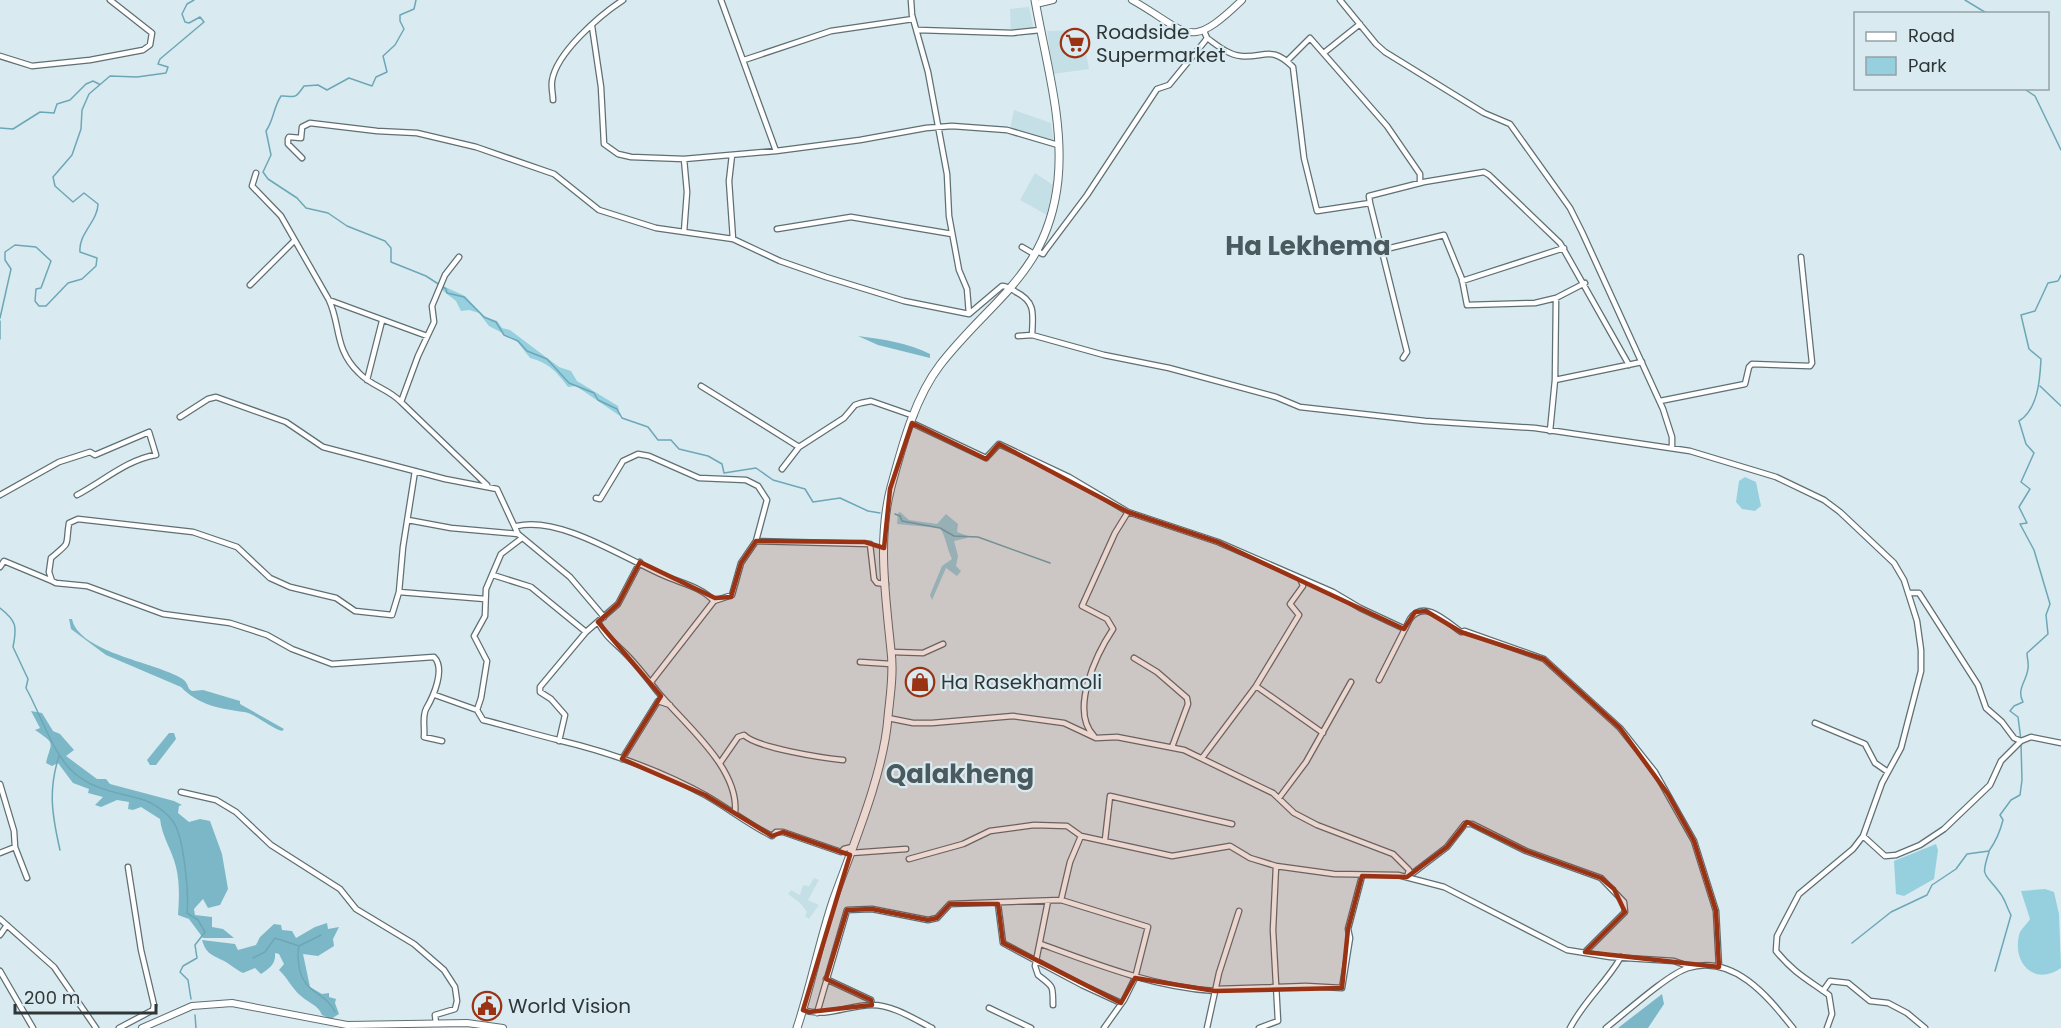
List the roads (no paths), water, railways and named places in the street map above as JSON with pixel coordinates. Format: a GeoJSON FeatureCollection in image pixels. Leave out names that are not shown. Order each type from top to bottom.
{"type":"FeatureCollection","features":[{"type":"Feature","properties":{"kind":"main road"},"geometry":{"type":"LineString","coordinates":[[797,1028],[832,904],[884,746],[892,652],[884,555],[890,489],[923,394],[940,366],[1011,289],[1035,253],[1055,199],[1058,146],[1035,2],[1053,0]]}},
{"type":"Feature","properties":{"kind":"main road"},"geometry":{"type":"LineString","coordinates":[[1132,0],[1183,31],[1206,34],[1242,0]]}},
{"type":"Feature","properties":{"kind":"main road"},"geometry":{"type":"LineString","coordinates":[[142,1028],[180,1010],[213,1003],[232,1003],[347,1025],[467,1023],[503,1028]]}},
{"type":"Feature","properties":{"kind":"street"},"geometry":{"type":"LineString","coordinates":[[0,56],[32,66],[90,60],[143,50],[150,45],[152,33],[110,0]]}},
{"type":"Feature","properties":{"kind":"street"},"geometry":{"type":"LineString","coordinates":[[554,100],[552,82],[556,69],[569,49],[598,18],[623,0]]}},
{"type":"Feature","properties":{"kind":"street"},"geometry":{"type":"LineString","coordinates":[[721,0],[776,151]]}},
{"type":"Feature","properties":{"kind":"street"},"geometry":{"type":"LineString","coordinates":[[911,0],[913,19],[918,30],[948,174],[952,234],[959,270],[967,290],[969,314]]}},
{"type":"Feature","properties":{"kind":"street"},"geometry":{"type":"LineString","coordinates":[[1340,0],[1385,52],[1484,114],[1510,124],[1523,139],[1570,207],[1660,401],[1672,436],[1672,448]]}},
{"type":"Feature","properties":{"kind":"street"},"geometry":{"type":"LineString","coordinates":[[744,60],[831,31],[913,19]]}},
{"type":"Feature","properties":{"kind":"street"},"geometry":{"type":"LineString","coordinates":[[1325,52],[1360,24]]}},
{"type":"Feature","properties":{"kind":"street"},"geometry":{"type":"LineString","coordinates":[[592,26],[602,87],[604,144],[618,154],[631,157],[684,159],[732,155],[776,151],[937,126],[1007,130],[1058,146]]}},
{"type":"Feature","properties":{"kind":"street"},"geometry":{"type":"LineString","coordinates":[[918,30],[1012,33],[1040,30]]}},
{"type":"Feature","properties":{"kind":"street"},"geometry":{"type":"LineString","coordinates":[[1022,247],[1043,254],[1087,195],[1157,89],[1169,85],[1206,34],[1239,56],[1266,52],[1287,60],[1293,67],[1304,158],[1317,211],[1370,203]]}},
{"type":"Feature","properties":{"kind":"street"},"geometry":{"type":"LineString","coordinates":[[1287,60],[1310,38],[1325,52],[1387,126],[1420,174],[1420,183]]}},
{"type":"Feature","properties":{"kind":"street"},"geometry":{"type":"LineString","coordinates":[[302,158],[288,140],[290,136],[301,138],[305,123],[417,133],[496,153],[513,162],[554,174],[599,210],[656,228],[733,239],[780,261],[826,277],[904,301],[969,314]]}},
{"type":"Feature","properties":{"kind":"street"},"geometry":{"type":"LineString","coordinates":[[732,155],[729,181],[733,239]]}},
{"type":"Feature","properties":{"kind":"street"},"geometry":{"type":"LineString","coordinates":[[684,159],[687,192],[684,232]]}},
{"type":"Feature","properties":{"kind":"street"},"geometry":{"type":"LineString","coordinates":[[1403,358],[1407,351],[1369,196],[1420,183],[1484,172],[1522,203],[1564,248],[1629,365]]}},
{"type":"Feature","properties":{"kind":"street"},"geometry":{"type":"LineString","coordinates":[[255,173],[252,186],[281,216],[329,300],[342,347],[357,371],[367,380],[393,393],[487,485]]}},
{"type":"Feature","properties":{"kind":"street"},"geometry":{"type":"LineString","coordinates":[[777,229],[851,217],[952,234]]}},
{"type":"Feature","properties":{"kind":"street"},"geometry":{"type":"LineString","coordinates":[[1382,250],[1444,235],[1462,281],[1467,305],[1535,303],[1556,298],[1585,283]]}},
{"type":"Feature","properties":{"kind":"street"},"geometry":{"type":"LineString","coordinates":[[250,285],[294,241]]}},
{"type":"Feature","properties":{"kind":"street"},"geometry":{"type":"LineString","coordinates":[[1462,281],[1564,248]]}},
{"type":"Feature","properties":{"kind":"street"},"geometry":{"type":"LineString","coordinates":[[401,402],[434,322],[432,306],[438,291],[443,279],[459,257]]}},
{"type":"Feature","properties":{"kind":"street"},"geometry":{"type":"LineString","coordinates":[[1660,401],[1745,384],[1749,367],[1752,364],[1810,366],[1812,363],[1801,257]]}},
{"type":"Feature","properties":{"kind":"street"},"geometry":{"type":"LineString","coordinates":[[969,314],[1002,286],[1028,298],[1034,307],[1032,335]]}},
{"type":"Feature","properties":{"kind":"street"},"geometry":{"type":"LineString","coordinates":[[1550,431],[1555,380],[1556,298]]}},
{"type":"Feature","properties":{"kind":"street"},"geometry":{"type":"LineString","coordinates":[[329,300],[340,302],[382,321],[427,336]]}},
{"type":"Feature","properties":{"kind":"street"},"geometry":{"type":"LineString","coordinates":[[367,380],[382,321]]}},
{"type":"Feature","properties":{"kind":"street"},"geometry":{"type":"LineString","coordinates":[[1018,336],[1032,335],[1104,355],[1253,390],[1300,407],[1550,431],[1672,448],[1750,468],[1824,500],[1840,512],[1894,562],[1910,593],[1921,650],[1921,671],[1901,748],[1888,772],[1863,836],[1853,849],[1799,894],[1777,936],[1776,951],[1784,961],[1797,975],[1829,995],[1832,1014],[1827,1028]]}},
{"type":"Feature","properties":{"kind":"street"},"geometry":{"type":"LineString","coordinates":[[1555,380],[1642,362]]}},
{"type":"Feature","properties":{"kind":"street"},"geometry":{"type":"LineString","coordinates":[[701,386],[799,447]]}},
{"type":"Feature","properties":{"kind":"street"},"geometry":{"type":"LineString","coordinates":[[180,417],[208,399],[216,397],[286,422],[323,447],[415,471],[487,485],[497,489],[520,536]]}},
{"type":"Feature","properties":{"kind":"street"},"geometry":{"type":"LineString","coordinates":[[782,469],[799,447],[844,418],[855,405],[871,401],[913,419],[986,458],[999,444],[1069,477],[1128,512],[1218,542],[1300,578],[1405,629]]}},
{"type":"Feature","properties":{"kind":"street"},"geometry":{"type":"LineString","coordinates":[[0,495],[59,462],[90,452],[95,454],[149,432],[156,455],[147,456],[104,477],[98,484],[77,495]]}},
{"type":"Feature","properties":{"kind":"street"},"geometry":{"type":"LineString","coordinates":[[596,498],[600,499],[623,460],[638,454],[649,456],[699,478],[746,480],[758,486],[768,500],[756,542],[741,563],[732,595],[714,601],[651,682]]}},
{"type":"Feature","properties":{"kind":"street"},"geometry":{"type":"LineString","coordinates":[[52,581],[49,572],[51,558],[66,546],[69,523],[78,519],[172,529],[219,540],[245,552],[261,570],[280,583],[336,598],[355,611],[392,615],[396,612],[415,471]]}},
{"type":"Feature","properties":{"kind":"street"},"geometry":{"type":"LineString","coordinates":[[1096,738],[1086,726],[1083,717],[1084,704],[1100,647],[1113,628],[1107,619],[1082,606],[1115,533],[1128,512]]}},
{"type":"Feature","properties":{"kind":"street"},"geometry":{"type":"LineString","coordinates":[[408,520],[451,528],[520,536],[570,577],[604,617]]}},
{"type":"Feature","properties":{"kind":"street"},"geometry":{"type":"LineString","coordinates":[[517,526],[549,527],[603,544],[662,575],[690,585],[714,601]]}},
{"type":"Feature","properties":{"kind":"street"},"geometry":{"type":"LineString","coordinates":[[477,710],[487,661],[474,636],[485,616],[486,589],[494,575],[501,554],[520,536]]}},
{"type":"Feature","properties":{"kind":"street"},"geometry":{"type":"LineString","coordinates":[[756,542],[870,544],[874,579],[877,583],[886,584]]}},
{"type":"Feature","properties":{"kind":"street"},"geometry":{"type":"LineString","coordinates":[[0,567],[4,561],[52,581],[87,586],[163,614],[230,623],[267,635],[292,649],[332,664],[430,656],[437,658],[439,663],[435,695],[424,718],[424,737],[442,741]]}},
{"type":"Feature","properties":{"kind":"street"},"geometry":{"type":"LineString","coordinates":[[559,741],[565,715],[539,691],[543,681],[586,632],[618,604],[640,562]]}},
{"type":"Feature","properties":{"kind":"street"},"geometry":{"type":"LineString","coordinates":[[494,575],[529,586],[586,632]]}},
{"type":"Feature","properties":{"kind":"street"},"geometry":{"type":"LineString","coordinates":[[1202,758],[1256,686],[1299,615],[1290,604],[1303,586],[1300,578]]}},
{"type":"Feature","properties":{"kind":"street"},"geometry":{"type":"LineString","coordinates":[[399,592],[485,599]]}},
{"type":"Feature","properties":{"kind":"street"},"geometry":{"type":"LineString","coordinates":[[1910,593],[1920,593],[1978,685],[1986,708],[2002,722],[2014,738],[2021,741]]}},
{"type":"Feature","properties":{"kind":"street"},"geometry":{"type":"LineString","coordinates":[[1379,680],[1415,612],[1426,610],[1461,632],[1465,631],[1515,647],[1544,659],[1620,728],[1655,772],[1694,841],[1716,911],[1719,967]]}},
{"type":"Feature","properties":{"kind":"street"},"geometry":{"type":"LineString","coordinates":[[598,622],[603,634],[626,653],[670,705],[689,723],[700,741],[720,763],[728,777],[735,813]]}},
{"type":"Feature","properties":{"kind":"street"},"geometry":{"type":"LineString","coordinates":[[892,652],[923,653],[943,644]]}},
{"type":"Feature","properties":{"kind":"street"},"geometry":{"type":"LineString","coordinates":[[1134,658],[1157,672],[1186,698],[1188,704],[1172,747]]}},
{"type":"Feature","properties":{"kind":"street"},"geometry":{"type":"LineString","coordinates":[[860,662],[891,664]]}},
{"type":"Feature","properties":{"kind":"street"},"geometry":{"type":"LineString","coordinates":[[1279,798],[1295,778],[1352,682]]}},
{"type":"Feature","properties":{"kind":"street"},"geometry":{"type":"LineString","coordinates":[[1256,686],[1323,733]]}},
{"type":"Feature","properties":{"kind":"street"},"geometry":{"type":"LineString","coordinates":[[435,695],[477,710],[483,720],[559,741],[600,749],[672,779],[772,836],[776,832],[783,832],[841,852],[844,849],[906,849]]}},
{"type":"Feature","properties":{"kind":"street"},"geometry":{"type":"LineString","coordinates":[[622,759],[658,701],[670,705]]}},
{"type":"Feature","properties":{"kind":"street"},"geometry":{"type":"LineString","coordinates":[[888,718],[922,723],[1013,716],[1064,723],[1096,738],[1117,737],[1172,747],[1202,758],[1279,798],[1294,813],[1317,825],[1393,854],[1409,870],[1408,875]]}},
{"type":"Feature","properties":{"kind":"street"},"geometry":{"type":"LineString","coordinates":[[1815,723],[1865,744],[1875,763],[1888,772]]}},
{"type":"Feature","properties":{"kind":"street"},"geometry":{"type":"LineString","coordinates":[[720,763],[738,737],[744,735],[755,741],[809,755],[843,760]]}},
{"type":"Feature","properties":{"kind":"street"},"geometry":{"type":"LineString","coordinates":[[1863,836],[1884,856],[1896,855],[1920,845],[1944,829],[1979,797],[1990,785],[2001,761],[2021,741],[2031,736],[2061,743]]}},
{"type":"Feature","properties":{"kind":"street"},"geometry":{"type":"LineString","coordinates":[[0,784],[14,831],[15,847],[27,878]]}},
{"type":"Feature","properties":{"kind":"street"},"geometry":{"type":"LineString","coordinates":[[181,792],[216,800],[236,812],[271,845],[340,889],[356,909],[414,944],[444,970],[455,987],[457,1001],[455,1009],[435,1015],[436,1023]]}},
{"type":"Feature","properties":{"kind":"street"},"geometry":{"type":"LineString","coordinates":[[1105,840],[1110,796],[1232,824]]}},
{"type":"Feature","properties":{"kind":"street"},"geometry":{"type":"LineString","coordinates":[[1408,875],[1446,847],[1465,824],[1472,824],[1526,851],[1601,878],[1624,902],[1625,912],[1585,952]]}},
{"type":"Feature","properties":{"kind":"street"},"geometry":{"type":"LineString","coordinates":[[909,859],[963,844],[990,831],[1008,828],[1067,826],[1081,836],[1172,856],[1230,846],[1250,858],[1276,866],[1362,876],[1408,875],[1444,887],[1502,914],[1548,942],[1567,950],[1674,961],[1691,967]]}},
{"type":"Feature","properties":{"kind":"street"},"geometry":{"type":"LineString","coordinates":[[1061,900],[1070,862],[1081,836]]}},
{"type":"Feature","properties":{"kind":"street"},"geometry":{"type":"LineString","coordinates":[[0,853],[15,847]]}},
{"type":"Feature","properties":{"kind":"street"},"geometry":{"type":"LineString","coordinates":[[1259,1028],[1278,1021],[1273,930],[1276,866]]}},
{"type":"Feature","properties":{"kind":"street"},"geometry":{"type":"LineString","coordinates":[[119,1028],[130,1026],[153,1010],[154,1005],[141,950],[128,867]]}},
{"type":"Feature","properties":{"kind":"street"},"geometry":{"type":"LineString","coordinates":[[1041,944],[1135,978],[1177,988],[1216,990],[1275,987],[1342,988],[1350,938],[1348,929],[1362,876]]}},
{"type":"Feature","properties":{"kind":"street"},"geometry":{"type":"LineString","coordinates":[[817,1013],[847,910],[872,909],[928,920],[937,918],[950,904],[1061,900],[1148,927],[1135,978],[1104,1028]]}},
{"type":"Feature","properties":{"kind":"street"},"geometry":{"type":"LineString","coordinates":[[1048,901],[1036,961],[1038,975],[1047,980],[1053,989],[1053,1005]]}},
{"type":"Feature","properties":{"kind":"street"},"geometry":{"type":"LineString","coordinates":[[998,904],[1003,943],[1121,1003]]}},
{"type":"Feature","properties":{"kind":"street"},"geometry":{"type":"LineString","coordinates":[[1207,1028],[1239,911]]}},
{"type":"Feature","properties":{"kind":"street"},"geometry":{"type":"LineString","coordinates":[[0,919],[54,967],[96,1028]]}},
{"type":"Feature","properties":{"kind":"street"},"geometry":{"type":"LineString","coordinates":[[0,935],[7,925]]}},
{"type":"Feature","properties":{"kind":"street"},"geometry":{"type":"LineString","coordinates":[[1570,1028],[1584,1003],[1611,975],[1621,957]]}},
{"type":"Feature","properties":{"kind":"street"},"geometry":{"type":"LineString","coordinates":[[1606,1028],[1645,996],[1686,968],[1719,967],[1729,969],[1746,979],[1769,999],[1793,1028]]}},
{"type":"Feature","properties":{"kind":"street"},"geometry":{"type":"LineString","coordinates":[[0,971],[33,1028]]}},
{"type":"Feature","properties":{"kind":"street"},"geometry":{"type":"LineString","coordinates":[[826,979],[871,1000],[872,1005]]}},
{"type":"Feature","properties":{"kind":"street"},"geometry":{"type":"LineString","coordinates":[[1823,991],[1830,981],[1848,982],[1870,1000],[1888,1004],[1907,1013],[1925,1028]]}},
{"type":"Feature","properties":{"kind":"street"},"geometry":{"type":"LineString","coordinates":[[803,1010],[817,1013],[872,1005],[899,1011],[932,1028]]}},
{"type":"Feature","properties":{"kind":"street"},"geometry":{"type":"LineString","coordinates":[[989,1008],[1031,1028]]}},
{"type":"Feature","properties":{"kind":"waterway"},"geometry":{"type":"LineString","coordinates":[[0,318],[11,269],[5,260],[5,252],[15,245],[36,247],[51,261],[41,288],[36,289],[35,301],[39,306],[46,306],[68,283],[82,279],[96,266],[97,258],[80,252],[80,245],[95,216],[98,204],[84,193],[73,202],[55,186],[53,177],[72,155],[81,129],[82,110],[89,94],[110,76],[137,77],[166,73],[168,67],[158,64],[160,59],[204,22],[200,17],[189,23],[185,22],[182,14],[187,4],[194,0]]}},
{"type":"Feature","properties":{"kind":"waterway"},"geometry":{"type":"LineString","coordinates":[[416,0],[414,9],[400,15],[404,29],[395,45],[383,56],[387,72],[376,77],[372,86],[349,78],[327,90],[318,85],[304,86],[294,97],[281,96],[266,131],[271,155],[263,172],[268,179],[297,198],[306,208],[328,213],[347,226],[385,241],[391,248],[391,262],[426,276],[446,289],[447,293],[464,297],[484,317],[496,322],[504,335],[518,341],[527,351],[547,359],[569,383],[594,393],[598,400],[617,409],[622,418],[648,427],[658,440],[671,440],[679,449],[708,456],[722,464],[724,473],[756,468],[773,480],[805,489],[813,502],[840,498],[868,511],[880,513]]}},
{"type":"Feature","properties":{"kind":"waterway"},"geometry":{"type":"LineString","coordinates":[[1965,0],[1985,12]]}},
{"type":"Feature","properties":{"kind":"waterway"},"geometry":{"type":"LineString","coordinates":[[0,128],[13,129],[40,112],[54,113],[57,104],[70,100],[86,84],[93,81],[99,84]]}},
{"type":"Feature","properties":{"kind":"waterway"},"geometry":{"type":"LineString","coordinates":[[2026,90],[2035,96],[2061,150]]}},
{"type":"Feature","properties":{"kind":"waterway"},"geometry":{"type":"LineString","coordinates":[[2021,740],[2018,717],[2010,711],[2014,706],[2023,702],[2021,689],[2028,668],[2027,653],[2048,634],[2046,615],[2050,604],[2034,550],[2020,524],[2027,523],[2019,507],[2030,489],[2021,482],[2034,453],[2026,444],[2019,421],[2034,402],[2039,385],[2041,359],[2029,349],[2021,315],[2035,311],[2048,283],[2058,281],[2061,275]]}},
{"type":"Feature","properties":{"kind":"waterway"},"geometry":{"type":"LineString","coordinates":[[0,321],[0,339]]}},
{"type":"Feature","properties":{"kind":"waterway"},"geometry":{"type":"LineString","coordinates":[[2040,386],[2061,406]]}},
{"type":"Feature","properties":{"kind":"waterway"},"geometry":{"type":"LineString","coordinates":[[895,514],[900,516],[902,521],[940,528],[954,536],[978,537],[1050,563]]}},
{"type":"Feature","properties":{"kind":"waterway"},"geometry":{"type":"LineString","coordinates":[[0,608],[13,621],[15,634],[13,647],[28,679],[26,688],[53,744],[66,764],[81,778],[97,787],[150,803],[164,812],[178,831],[185,867],[187,913],[198,920],[205,932],[195,945],[197,958],[183,966],[180,972],[188,980],[191,999]]}},
{"type":"Feature","properties":{"kind":"waterway"},"geometry":{"type":"LineString","coordinates":[[1852,943],[1891,912],[1927,895],[1932,885],[1956,869],[1967,854],[1989,851],[2002,824],[2003,820],[2000,815],[2011,800],[2020,795],[2021,744]]}},
{"type":"Feature","properties":{"kind":"waterway"},"geometry":{"type":"LineString","coordinates":[[59,756],[53,780],[52,803],[60,850]]}},
{"type":"Feature","properties":{"kind":"waterway"},"geometry":{"type":"LineString","coordinates":[[1989,852],[1985,867],[1986,875],[2002,895],[2011,915],[1995,971]]}},
{"type":"Feature","properties":{"kind":"waterway"},"geometry":{"type":"LineString","coordinates":[[321,935],[299,946],[299,966],[305,982],[326,1000],[335,1012]]}},
{"type":"Feature","properties":{"kind":"waterway"},"geometry":{"type":"LineString","coordinates":[[253,958],[265,952],[275,938],[299,946]]}},
{"type":"Feature","properties":{"kind":"waterway"},"geometry":{"type":"LineString","coordinates":[[195,1015],[196,1028]]}},
{"type":"Feature","properties":{"kind":"place","name":"Roadside Supermarket"},"geometry":{"type":"Point","coordinates":[1075,43]}},
{"type":"Feature","properties":{"kind":"place","name":"Ha Rasekhamoli"},"geometry":{"type":"Point","coordinates":[920,682]}},
{"type":"Feature","properties":{"kind":"place","name":"World Vision"},"geometry":{"type":"Point","coordinates":[487,1006]}},
{"type":"Feature","properties":{"kind":"district","name":"Ha Lekhema"},"geometry":{"type":"Point","coordinates":[1308,246]}},
{"type":"Feature","properties":{"kind":"district","name":"Qalakheng"},"geometry":{"type":"Point","coordinates":[960,774]}}]}
